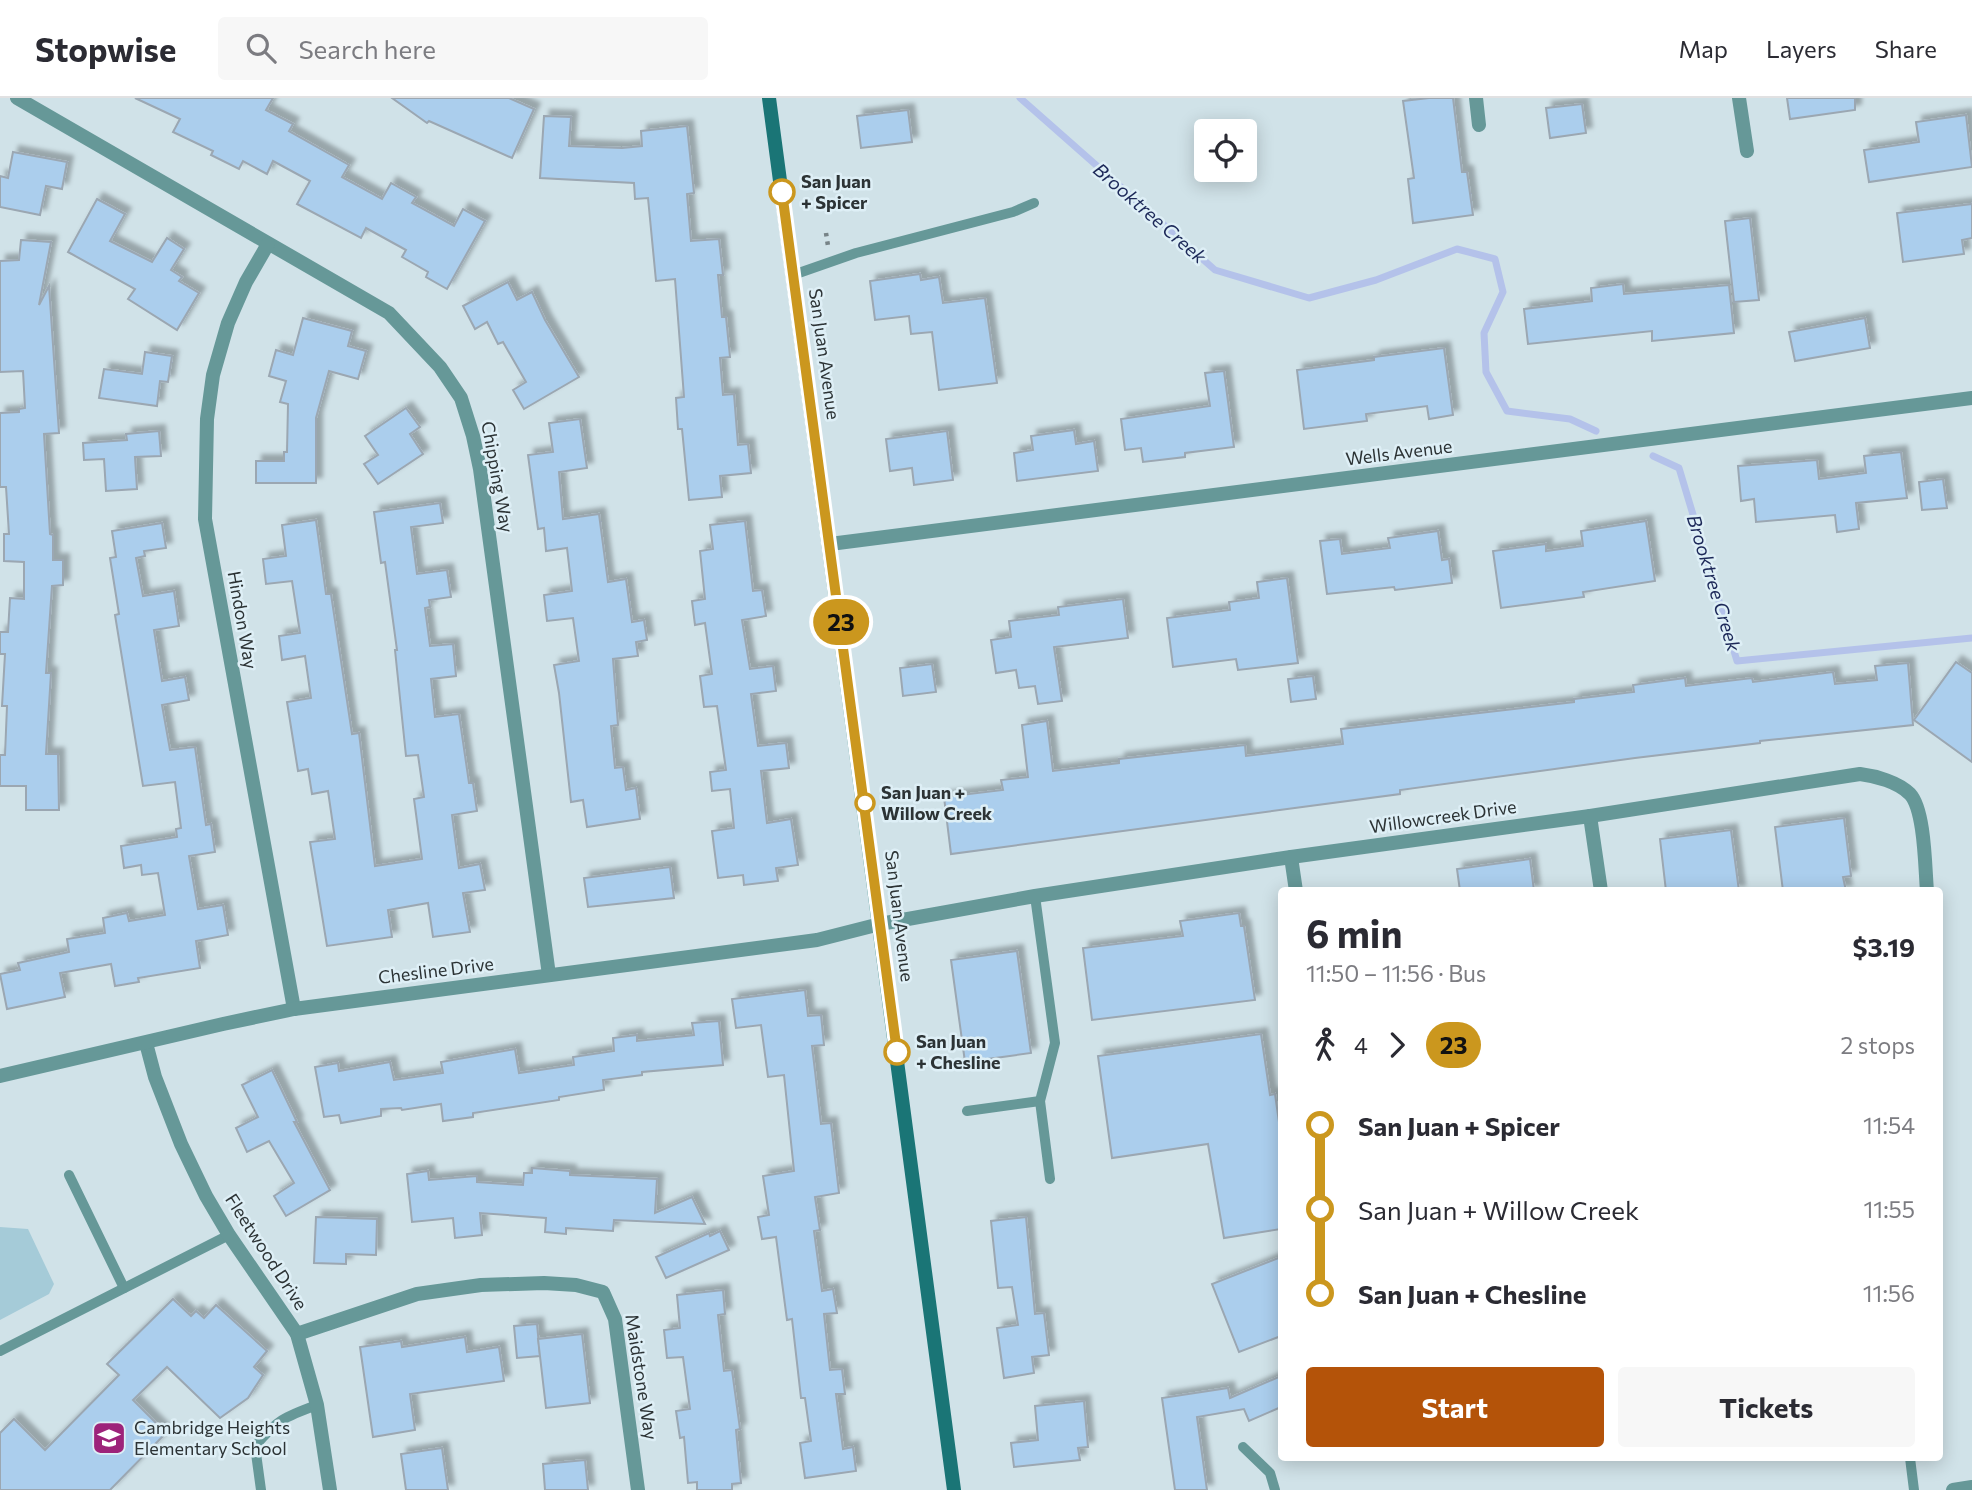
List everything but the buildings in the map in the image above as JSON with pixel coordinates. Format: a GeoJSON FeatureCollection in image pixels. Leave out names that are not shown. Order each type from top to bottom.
{"type":"FeatureCollection","features":[{"type":"Feature","properties":{"kind":"main road","name":"San Juan Avenue"},"geometry":{"type":"LineString","coordinates":[[769,98],[954,1490]]}},
{"type":"Feature","properties":{"kind":"street","name":"Chipping Way"},"geometry":{"type":"LineString","coordinates":[[17,98],[389,313],[440,367],[461,398],[480,468],[549,975]]}},
{"type":"Feature","properties":{"kind":"street"},"geometry":{"type":"LineString","coordinates":[[1476,98],[1479,125]]}},
{"type":"Feature","properties":{"kind":"street"},"geometry":{"type":"LineString","coordinates":[[1739,98],[1746,151]]}},
{"type":"Feature","properties":{"kind":"street","name":"Hindon Way"},"geometry":{"type":"LineString","coordinates":[[268,244],[246,282],[228,323],[213,375],[207,419],[205,519],[294,1009]]}},
{"type":"Feature","properties":{"kind":"street","name":"Wells Avenue"},"geometry":{"type":"LineString","coordinates":[[830,544],[1972,398]]}},
{"type":"Feature","properties":{"kind":"street","name":"Willowcreek Drive"},"geometry":{"type":"LineString","coordinates":[[880,924],[1035,896],[1292,857],[1590,817],[1860,774],[1879,776],[1911,795],[1921,818],[1927,887]]}},
{"type":"Feature","properties":{"kind":"street"},"geometry":{"type":"LineString","coordinates":[[1590,817],[1600,887]]}},
{"type":"Feature","properties":{"kind":"street"},"geometry":{"type":"LineString","coordinates":[[1292,857],[1296,887]]}},
{"type":"Feature","properties":{"kind":"street","name":"Chesline Drive"},"geometry":{"type":"LineString","coordinates":[[0,1076],[294,1009],[817,940],[880,924]]}},
{"type":"Feature","properties":{"kind":"street","name":"Fleetwood Drive"},"geometry":{"type":"LineString","coordinates":[[146,1043],[181,1144],[206,1195],[229,1235],[297,1334],[317,1405],[330,1490]]}},
{"type":"Feature","properties":{"kind":"street","name":"Maidstone Way"},"geometry":{"type":"LineString","coordinates":[[297,1334],[416,1294],[481,1285],[544,1283],[576,1285],[603,1292],[615,1319],[638,1490]]}},
{"type":"Feature","properties":{"kind":"street"},"geometry":{"type":"LineString","coordinates":[[1953,1490],[1972,1487]]}},
{"type":"Feature","properties":{"kind":"lane"},"geometry":{"type":"LineString","coordinates":[[793,275],[856,253],[1013,212],[1034,203]]}},
{"type":"Feature","properties":{"kind":"lane"},"geometry":{"type":"LineString","coordinates":[[1035,896],[1055,1043],[1040,1101],[1050,1179]]}},
{"type":"Feature","properties":{"kind":"lane"},"geometry":{"type":"LineString","coordinates":[[967,1111],[1040,1101]]}},
{"type":"Feature","properties":{"kind":"lane"},"geometry":{"type":"LineString","coordinates":[[69,1175],[124,1288]]}},
{"type":"Feature","properties":{"kind":"lane"},"geometry":{"type":"LineString","coordinates":[[0,1351],[229,1235]]}},
{"type":"Feature","properties":{"kind":"lane"},"geometry":{"type":"LineString","coordinates":[[261,1490],[255,1446],[273,1424],[317,1405]]}},
{"type":"Feature","properties":{"kind":"lane"},"geometry":{"type":"LineString","coordinates":[[1242,1447],[1270,1472],[1275,1490]]}},
{"type":"Feature","properties":{"kind":"lane"},"geometry":{"type":"LineString","coordinates":[[1910,1461],[1914,1490]]}},
{"type":"Feature","properties":{"kind":"shaded area"},"geometry":{"type":"Polygon","coordinates":[[[0,1227],[28,1229],[54,1284],[49,1294],[0,1320],[0,1227]]]}},
{"type":"Feature","properties":{"kind":"waterway","name":"Brooktree Creek"},"geometry":{"type":"LineString","coordinates":[[1020,98],[1215,270],[1309,298],[1376,280],[1457,249],[1495,259],[1503,292],[1484,333],[1486,372],[1507,411],[1570,419],[1596,431]]}},
{"type":"Feature","properties":{"kind":"waterway","name":"Brooktree Creek"},"geometry":{"type":"LineString","coordinates":[[1653,456],[1679,468],[1737,661],[1972,638]]}},
{"type":"Feature","properties":{"kind":"bus line","name":"23"},"geometry":{"type":"LineString","coordinates":[[782,192],[897,1052]]}},
{"type":"Feature","properties":{"kind":"place","name":"San Juan + Spicer"},"geometry":{"type":"Point","coordinates":[782,192]}},
{"type":"Feature","properties":{"kind":"place","name":"San Juan + Willow Creek"},"geometry":{"type":"Point","coordinates":[865,803]}},
{"type":"Feature","properties":{"kind":"place","name":"San Juan + Chesline"},"geometry":{"type":"Point","coordinates":[897,1052]}},
{"type":"Feature","properties":{"kind":"place","name":"Cambridge Heights Elementary School"},"geometry":{"type":"Point","coordinates":[109,1438]}}]}
